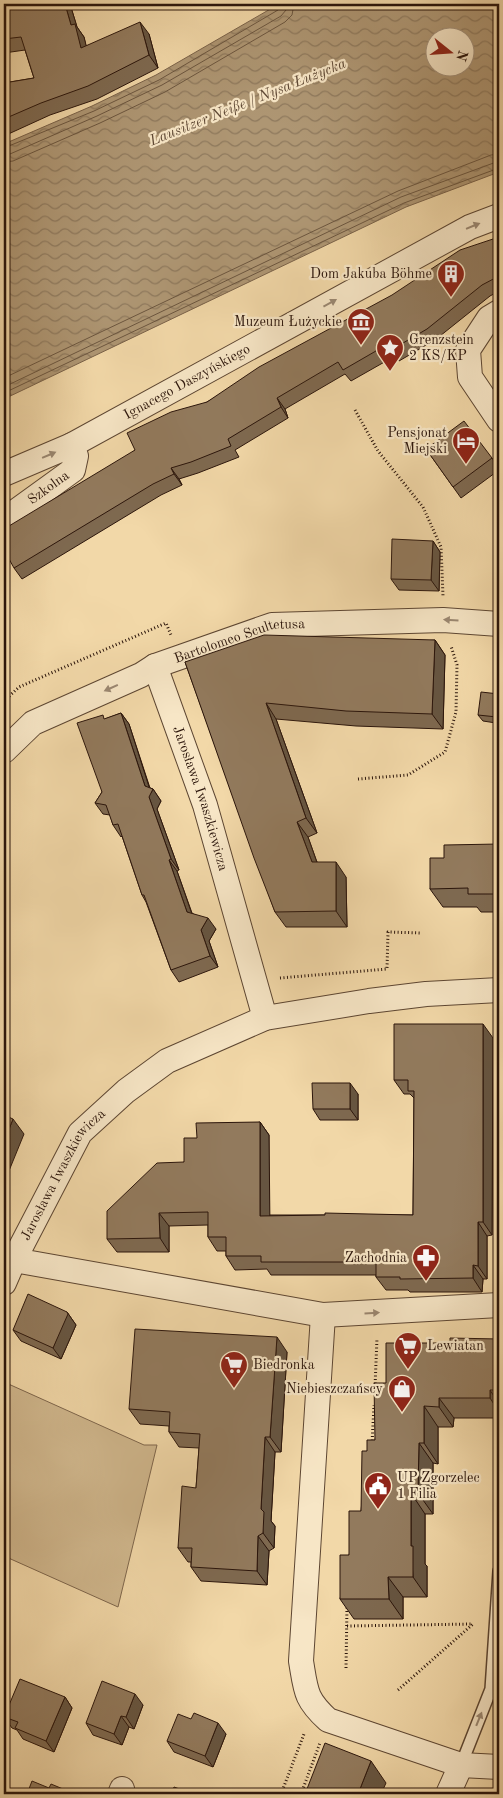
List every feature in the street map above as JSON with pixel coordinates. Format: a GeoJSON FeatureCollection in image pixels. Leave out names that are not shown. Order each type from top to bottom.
{"type":"FeatureCollection","features":[{"type":"Feature","properties":{"kind":"street","name":"Ignacego Daszyńskiego"},"geometry":{"type":"LineString","coordinates":[[4,474],[72,445],[470,227],[499,216]]}},
{"type":"Feature","properties":{"kind":"street"},"geometry":{"type":"LineString","coordinates":[[499,312],[489,318],[468,350],[470,377],[499,420]]}},
{"type":"Feature","properties":{"kind":"street","name":"Szkolna"},"geometry":{"type":"LineString","coordinates":[[4,520],[73,470],[76,456],[72,445]]}},
{"type":"Feature","properties":{"kind":"street","name":"Bartolomeo Scultetusa"},"geometry":{"type":"LineString","coordinates":[[4,751],[33,724],[155,666],[272,625],[444,620],[499,624]]}},
{"type":"Feature","properties":{"kind":"street","name":"Jarosława Iwaszkiewicza"},"geometry":{"type":"LineString","coordinates":[[155,666],[205,805],[265,1018]]}},
{"type":"Feature","properties":{"kind":"street","name":"Jarosława Iwaszkiewicza"},"geometry":{"type":"LineString","coordinates":[[499,990],[426,994],[265,1018],[167,1061],[126,1091],[80,1133],[9,1258],[323,1315],[499,1306]]}},
{"type":"Feature","properties":{"kind":"street"},"geometry":{"type":"LineString","coordinates":[[4,1283],[9,1258]]}},
{"type":"Feature","properties":{"kind":"street"},"geometry":{"type":"LineString","coordinates":[[323,1315],[301,1661],[306,1692],[321,1714],[461,1765],[499,1767]]}},
{"type":"Feature","properties":{"kind":"street"},"geometry":{"type":"LineString","coordinates":[[448,1794],[461,1765]]}},
{"type":"Feature","properties":{"kind":"lane"},"geometry":{"type":"LineString","coordinates":[[461,1765],[491,1689],[499,1571]]}},
{"type":"Feature","properties":{"kind":"path"},"geometry":{"type":"LineString","coordinates":[[355,410],[378,452]]}},
{"type":"Feature","properties":{"kind":"path"},"geometry":{"type":"LineString","coordinates":[[280,978],[387,969],[388,932],[422,933]]}},
{"type":"Feature","properties":{"kind":"path"},"geometry":{"type":"LineString","coordinates":[[375,1395],[377,1312]]}},
{"type":"Feature","properties":{"kind":"path"},"geometry":{"type":"LineString","coordinates":[[372,1450],[374,1404]]}},
{"type":"Feature","properties":{"kind":"path"},"geometry":{"type":"LineString","coordinates":[[346,1668],[348,1602]]}},
{"type":"Feature","properties":{"kind":"path"},"geometry":{"type":"LineString","coordinates":[[347,1626],[473,1624],[398,1690]]}},
{"type":"Feature","properties":{"kind":"path"},"geometry":{"type":"LineString","coordinates":[[281,1794],[321,1714]]}},
{"type":"Feature","properties":{"kind":"path"},"geometry":{"type":"LineString","coordinates":[[301,1794],[321,1714]]}},
{"type":"Feature","properties":{"kind":"shaded area"},"geometry":{"type":"Polygon","coordinates":[[[4,1382],[144,1445],[157,1445],[118,1607],[4,1556],[4,1382]]]}},
{"type":"Feature","properties":{"kind":"water","name":"Lausitzer Neiße / Nysa Łużycka"},"geometry":{"type":"Polygon","coordinates":[[[279,4],[499,4],[499,172],[406,207],[4,399],[4,144],[92,106],[156,75],[279,4]]]}},
{"type":"Feature","properties":{"kind":"building"},"geometry":{"type":"Polygon","coordinates":[[[4,4],[65,4],[71,25],[75,24],[81,48],[140,22],[149,55],[88,86],[4,119],[4,83],[34,78],[21,37],[4,39],[4,4]]]}},
{"type":"Feature","properties":{"kind":"building"},"geometry":{"type":"Polygon","coordinates":[[[499,237],[499,276],[482,285],[427,329],[391,350],[388,344],[343,370],[338,362],[277,398],[281,407],[228,439],[231,446],[171,468],[174,474],[153,484],[14,568],[4,550],[4,529],[135,450],[127,433],[171,412],[207,402],[259,367],[392,295],[460,250],[499,237]]]}},
{"type":"Feature","properties":{"kind":"building","name":"Pensjonat Miejski"},"geometry":{"type":"Polygon","coordinates":[[[464,421],[492,458],[453,487],[426,449],[464,421]]]}},
{"type":"Feature","properties":{"kind":"building"},"geometry":{"type":"Polygon","coordinates":[[[392,539],[433,541],[431,580],[391,579],[392,539]]]}},
{"type":"Feature","properties":{"kind":"building"},"geometry":{"type":"Polygon","coordinates":[[[264,635],[435,640],[432,714],[346,711],[266,703],[306,818],[297,822],[312,862],[336,862],[336,911],[275,912],[185,662],[264,635]]]}},
{"type":"Feature","properties":{"kind":"building"},"geometry":{"type":"Polygon","coordinates":[[[481,692],[499,694],[499,752],[494,751],[497,717],[478,715],[481,692]]]}},
{"type":"Feature","properties":{"kind":"building"},"geometry":{"type":"Polygon","coordinates":[[[121,713],[145,786],[153,789],[149,797],[187,912],[208,918],[201,930],[210,956],[171,970],[144,895],[142,895],[118,824],[113,825],[106,805],[95,803],[102,792],[77,723],[103,715],[104,719],[121,713]]]}},
{"type":"Feature","properties":{"kind":"building"},"geometry":{"type":"Polygon","coordinates":[[[499,844],[499,889],[495,889],[495,894],[468,894],[468,888],[430,889],[430,858],[444,858],[444,845],[499,844]]]}},
{"type":"Feature","properties":{"kind":"building"},"geometry":{"type":"Polygon","coordinates":[[[394,1024],[483,1024],[483,1222],[478,1222],[478,1266],[473,1265],[473,1278],[400,1279],[400,1277],[376,1277],[376,1262],[261,1262],[261,1256],[226,1256],[226,1237],[208,1237],[208,1212],[159,1213],[160,1238],[107,1239],[107,1211],[157,1163],[184,1162],[184,1138],[197,1138],[196,1123],[260,1122],[260,1216],[325,1215],[325,1213],[413,1215],[414,1091],[408,1091],[408,1080],[394,1080],[394,1024]]]}},
{"type":"Feature","properties":{"kind":"building"},"geometry":{"type":"Polygon","coordinates":[[[312,1083],[350,1083],[350,1109],[313,1109],[312,1083]]]}},
{"type":"Feature","properties":{"kind":"building"},"geometry":{"type":"Polygon","coordinates":[[[4,1115],[13,1119],[4,1142],[4,1115]]]}},
{"type":"Feature","properties":{"kind":"building"},"geometry":{"type":"Polygon","coordinates":[[[28,1294],[68,1314],[53,1348],[13,1330],[28,1294]]]}},
{"type":"Feature","properties":{"kind":"building"},"geometry":{"type":"Polygon","coordinates":[[[135,1329],[277,1337],[270,1437],[265,1437],[261,1509],[264,1512],[263,1533],[258,1536],[257,1571],[191,1567],[192,1548],[178,1548],[182,1486],[196,1488],[200,1434],[169,1432],[170,1412],[129,1409],[135,1329]]]}},
{"type":"Feature","properties":{"kind":"building"},"geometry":{"type":"Polygon","coordinates":[[[450,1338],[499,1339],[499,1390],[490,1390],[490,1398],[439,1398],[439,1407],[424,1406],[424,1443],[419,1443],[418,1493],[411,1493],[413,1577],[388,1577],[389,1599],[340,1599],[340,1555],[349,1555],[349,1511],[361,1511],[362,1451],[367,1451],[367,1440],[375,1440],[374,1383],[386,1383],[386,1343],[450,1343],[450,1338]]]}},
{"type":"Feature","properties":{"kind":"building"},"geometry":{"type":"Polygon","coordinates":[[[20,1679],[65,1697],[46,1741],[15,1728],[18,1722],[4,1717],[20,1679]]]}},
{"type":"Feature","properties":{"kind":"building"},"geometry":{"type":"Polygon","coordinates":[[[102,1681],[135,1694],[126,1717],[121,1716],[114,1734],[86,1723],[102,1681]]]}},
{"type":"Feature","properties":{"kind":"building"},"geometry":{"type":"Polygon","coordinates":[[[194,1713],[218,1723],[205,1756],[167,1741],[178,1714],[191,1719],[194,1713]]]}},
{"type":"Feature","properties":{"kind":"building"},"geometry":{"type":"Polygon","coordinates":[[[325,1743],[371,1761],[358,1794],[305,1794],[325,1743]]]}},
{"type":"Feature","properties":{"kind":"building"},"geometry":{"type":"Polygon","coordinates":[[[32,1781],[49,1788],[51,1784],[75,1794],[27,1794],[32,1781]]]}},
{"type":"Feature","properties":{"kind":"building"},"geometry":{"type":"Polygon","coordinates":[[[174,1787],[193,1794],[171,1794],[174,1787]]]}},
{"type":"Feature","properties":{"kind":"place","name":"Dom Jakuba Böhme"},"geometry":{"type":"Point","coordinates":[451,298]}},
{"type":"Feature","properties":{"kind":"place","name":"Muzeum Łużyckie"},"geometry":{"type":"Point","coordinates":[361,346]}},
{"type":"Feature","properties":{"kind":"place","name":"Grenzstein 2 KS/KP"},"geometry":{"type":"Point","coordinates":[390,372]}},
{"type":"Feature","properties":{"kind":"place","name":"Pensjonat Miejski"},"geometry":{"type":"Point","coordinates":[466,465]}},
{"type":"Feature","properties":{"kind":"place","name":"Zachodnia"},"geometry":{"type":"Point","coordinates":[426,1282]}},
{"type":"Feature","properties":{"kind":"place","name":"Lewiatan"},"geometry":{"type":"Point","coordinates":[408,1370]}},
{"type":"Feature","properties":{"kind":"place","name":"Biedronka"},"geometry":{"type":"Point","coordinates":[234,1389]}},
{"type":"Feature","properties":{"kind":"place","name":"Niebieszczańscy"},"geometry":{"type":"Point","coordinates":[402,1413]}},
{"type":"Feature","properties":{"kind":"place","name":"UP Zgorzelec 1 Filia"},"geometry":{"type":"Point","coordinates":[378,1510]}}]}
